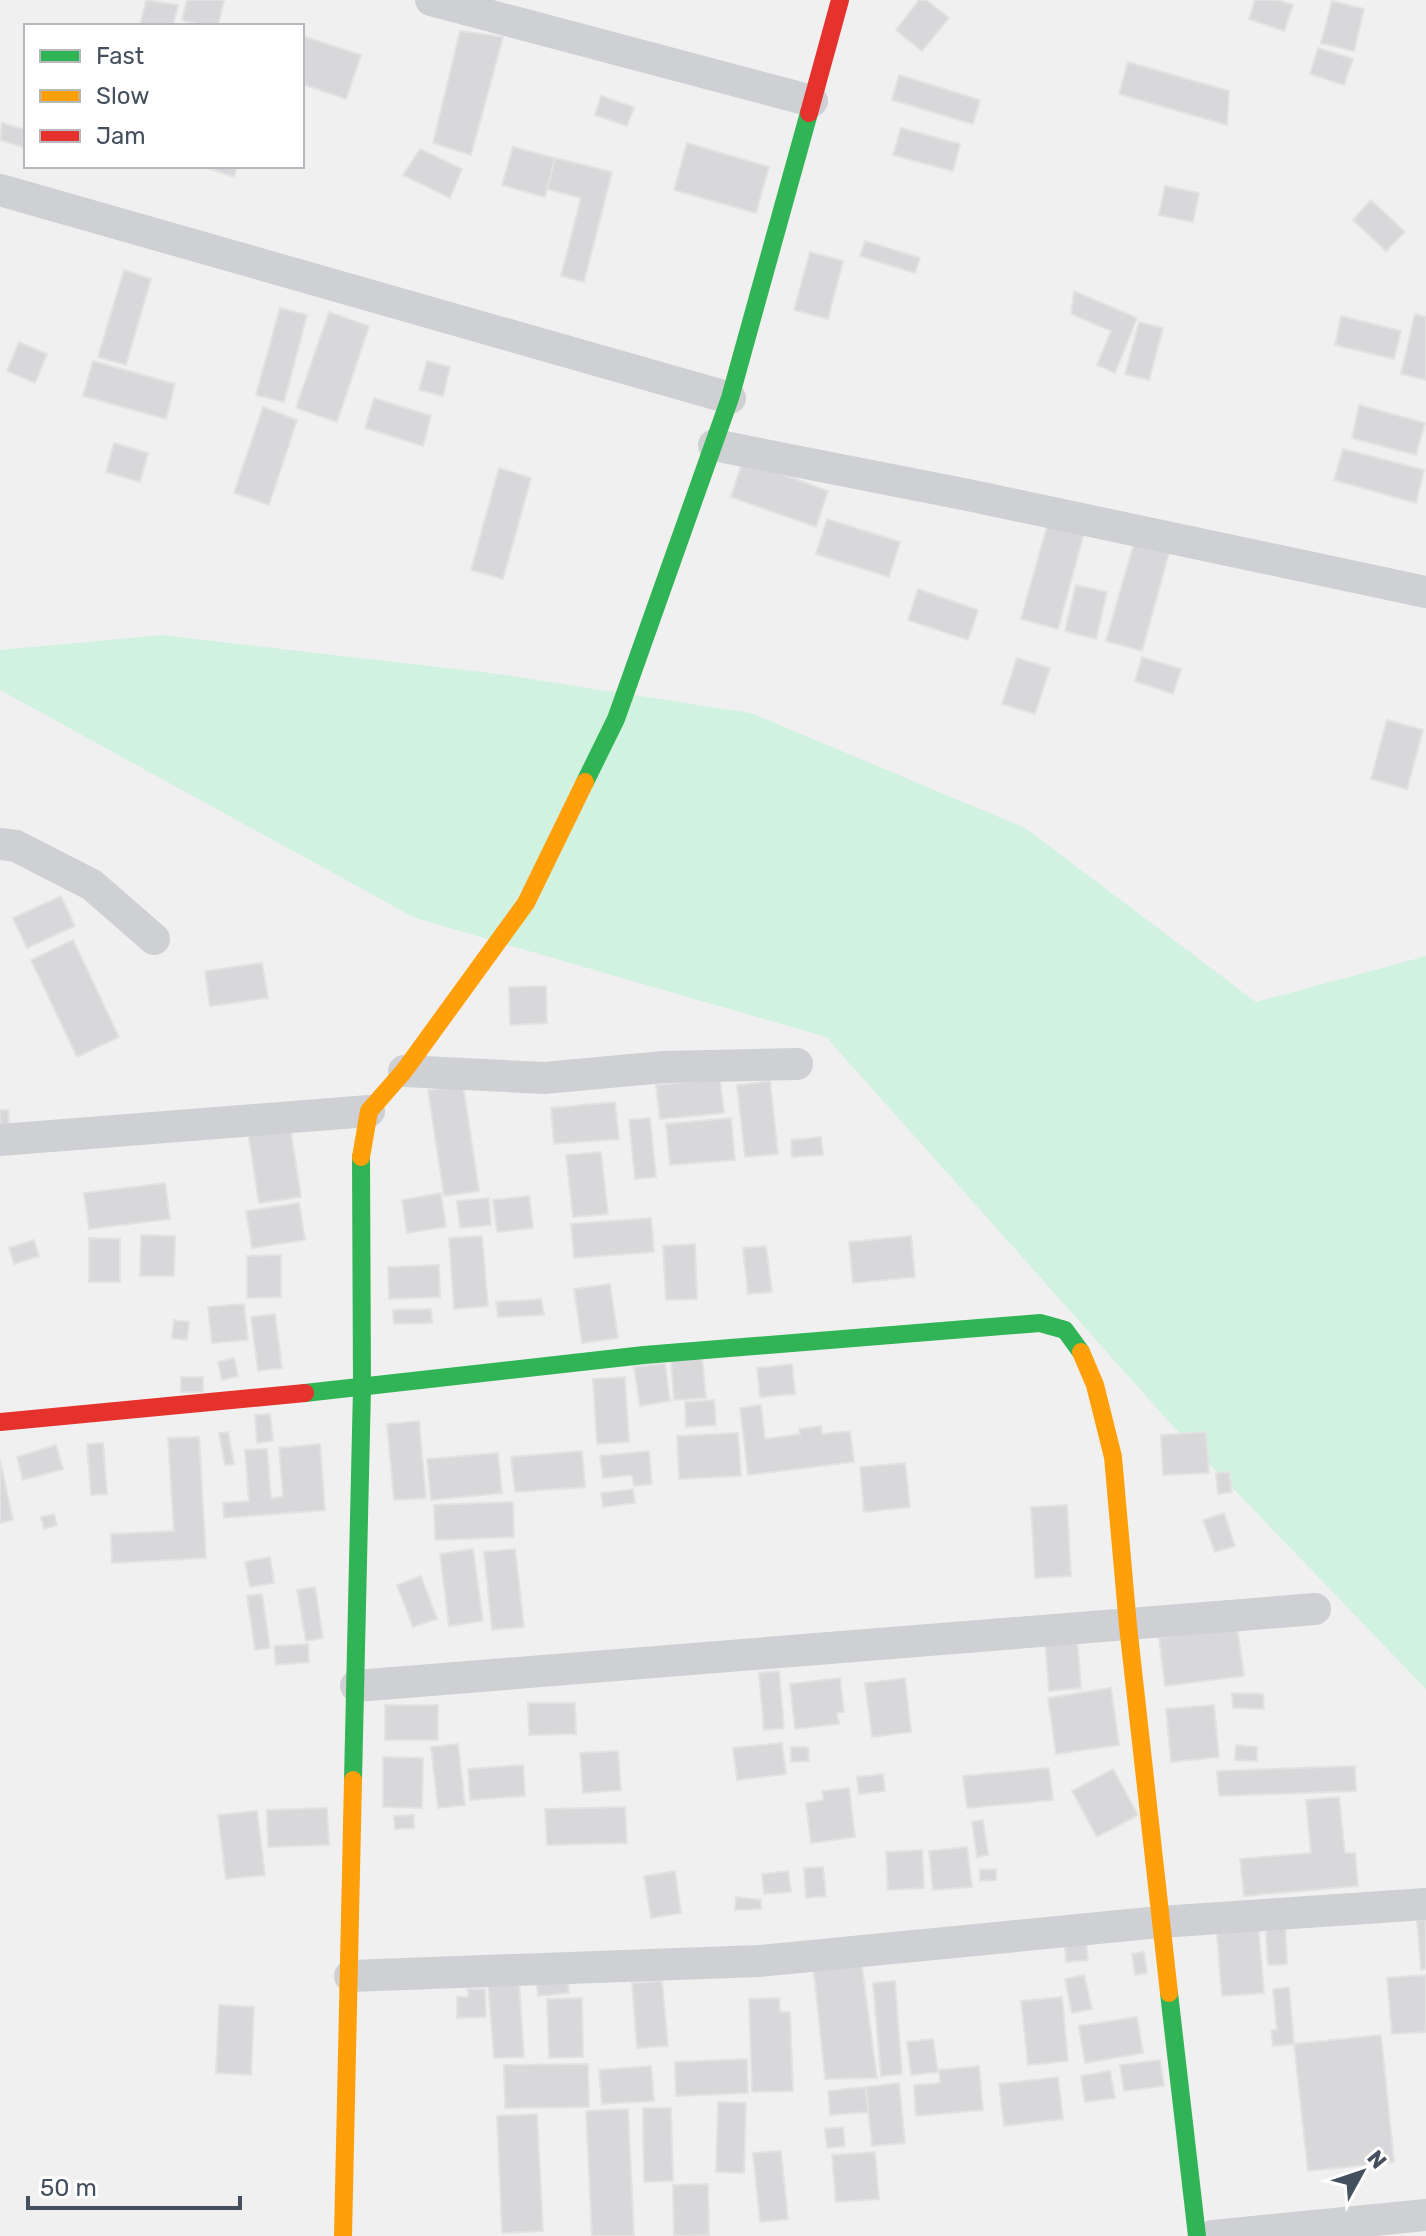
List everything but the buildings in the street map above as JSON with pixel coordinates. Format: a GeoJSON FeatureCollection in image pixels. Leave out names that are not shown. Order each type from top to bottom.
{"type":"FeatureCollection","features":[{"type":"Feature","properties":{"kind":"street"},"geometry":{"type":"LineString","coordinates":[[431,0],[812,101]]}},
{"type":"Feature","properties":{"kind":"street"},"geometry":{"type":"LineString","coordinates":[[343,2236],[362,1388],[361,1155],[369,1111],[404,1071],[526,903],[616,719],[730,398],[840,0]]}},
{"type":"Feature","properties":{"kind":"street"},"geometry":{"type":"LineString","coordinates":[[0,190],[730,398]]}},
{"type":"Feature","properties":{"kind":"street"},"geometry":{"type":"LineString","coordinates":[[714,445],[973,496],[1426,592]]}},
{"type":"Feature","properties":{"kind":"street"},"geometry":{"type":"LineString","coordinates":[[0,844],[16,846],[92,885],[154,939]]}},
{"type":"Feature","properties":{"kind":"street"},"geometry":{"type":"LineString","coordinates":[[404,1071],[544,1078],[664,1067],[797,1064]]}},
{"type":"Feature","properties":{"kind":"street"},"geometry":{"type":"LineString","coordinates":[[0,1140],[369,1111]]}},
{"type":"Feature","properties":{"kind":"street"},"geometry":{"type":"LineString","coordinates":[[0,1422],[362,1388],[644,1355],[1040,1323],[1065,1330],[1084,1356],[1095,1385],[1113,1457],[1128,1626],[1197,2236]]}},
{"type":"Feature","properties":{"kind":"street"},"geometry":{"type":"LineString","coordinates":[[356,1686],[1315,1609]]}},
{"type":"Feature","properties":{"kind":"street"},"geometry":{"type":"LineString","coordinates":[[350,1976],[759,1961],[1160,1922],[1426,1904]]}},
{"type":"Feature","properties":{"kind":"street"},"geometry":{"type":"LineString","coordinates":[[1213,2236],[1426,2215]]}},
{"type":"Feature","properties":{"kind":"green space"},"geometry":{"type":"Polygon","coordinates":[[[162,635],[499,674],[751,713],[1025,828],[1256,1002],[1426,956],[1426,1689],[1170,1423],[826,1037],[415,918],[0,690],[0,650],[162,635]]]}},
{"type":"Feature","properties":{"kind":"traffic: fast"},"geometry":{"type":"LineString","coordinates":[[585,782],[616,719],[730,398],[809,113]]}},
{"type":"Feature","properties":{"kind":"traffic: fast"},"geometry":{"type":"LineString","coordinates":[[353,1780],[362,1388],[361,1157]]}},
{"type":"Feature","properties":{"kind":"traffic: fast"},"geometry":{"type":"LineString","coordinates":[[305,1393],[644,1355],[1040,1323],[1065,1330],[1081,1352]]}},
{"type":"Feature","properties":{"kind":"traffic: fast"},"geometry":{"type":"LineString","coordinates":[[1169,1993],[1197,2236]]}},
{"type":"Feature","properties":{"kind":"traffic: slow"},"geometry":{"type":"LineString","coordinates":[[361,1157],[369,1111],[404,1071],[526,903],[585,782]]}},
{"type":"Feature","properties":{"kind":"traffic: slow"},"geometry":{"type":"LineString","coordinates":[[1081,1352],[1095,1385],[1113,1457],[1128,1626],[1169,1993]]}},
{"type":"Feature","properties":{"kind":"traffic: slow"},"geometry":{"type":"LineString","coordinates":[[343,2236],[353,1780]]}},
{"type":"Feature","properties":{"kind":"traffic: jam"},"geometry":{"type":"LineString","coordinates":[[809,113],[840,0]]}},
{"type":"Feature","properties":{"kind":"traffic: jam"},"geometry":{"type":"LineString","coordinates":[[0,1422],[305,1393]]}}]}
